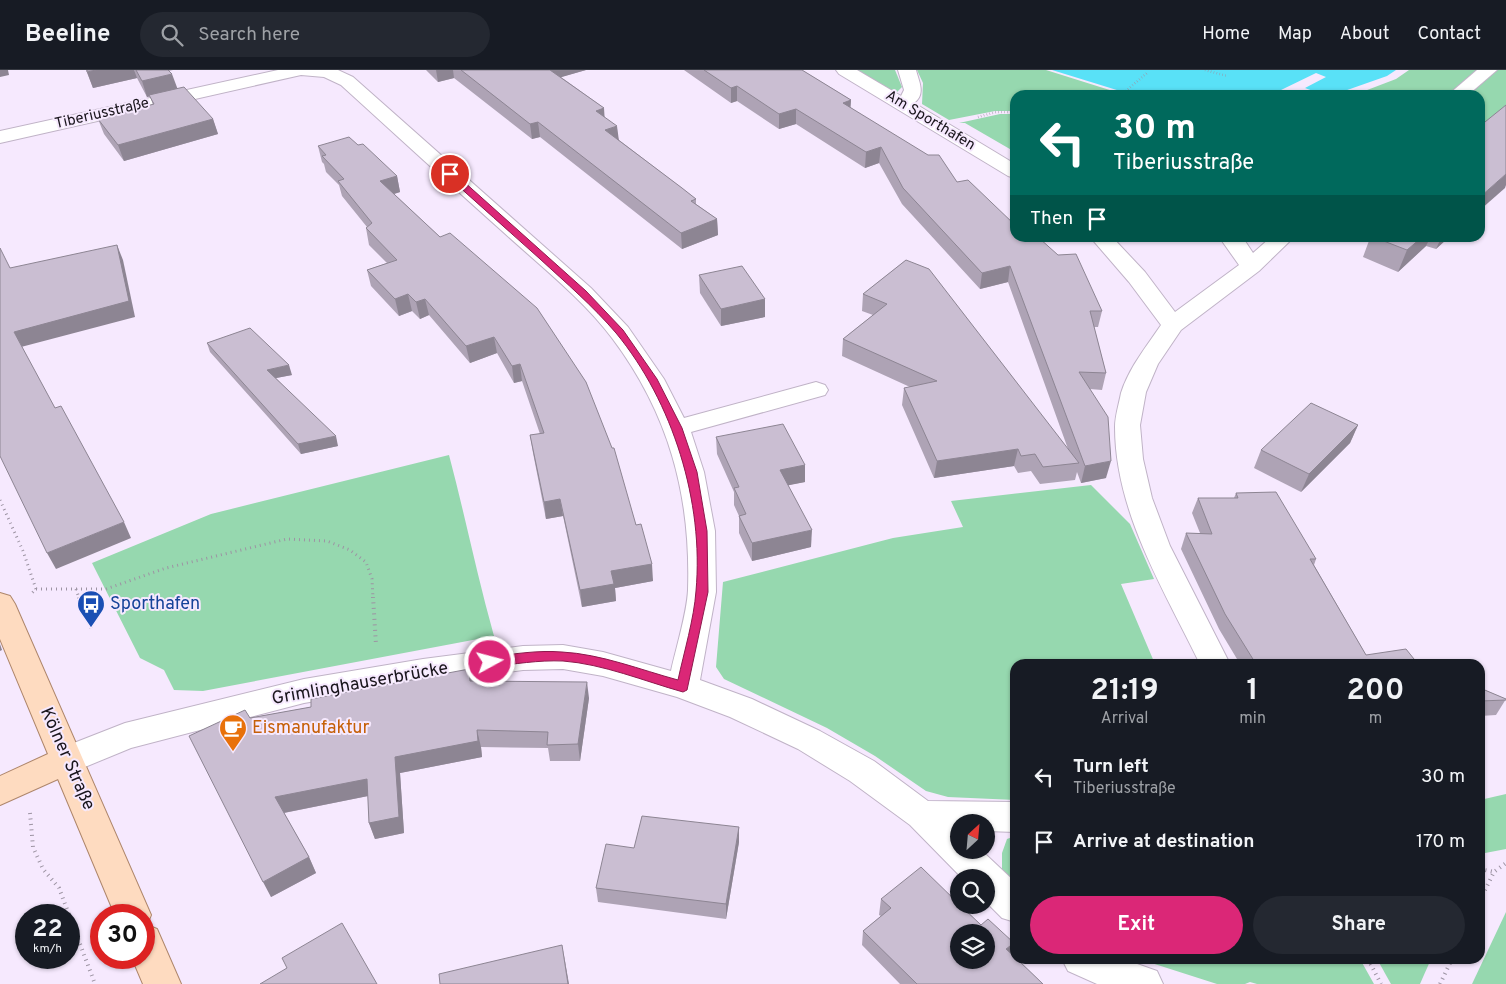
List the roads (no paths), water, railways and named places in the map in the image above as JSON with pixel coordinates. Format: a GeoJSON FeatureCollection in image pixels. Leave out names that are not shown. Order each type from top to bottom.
{"type":"FeatureCollection","features":[{"type":"Feature","properties":{"kind":"main road","name":"Kölner Straße"},"geometry":{"type":"LineString","coordinates":[[4,612],[128,904]]}},
{"type":"Feature","properties":{"kind":"main road"},"geometry":{"type":"LineString","coordinates":[[13,785],[68,760]]}},
{"type":"Feature","properties":{"kind":"main road"},"geometry":{"type":"LineString","coordinates":[[155,967],[162,984]]}},
{"type":"Feature","properties":{"kind":"street","name":"Tiberiusstraße"},"geometry":{"type":"LineString","coordinates":[[0,137],[287,72],[316,70],[337,74],[346,81],[583,293],[620,332],[652,379],[677,428],[692,472],[701,531],[702,592],[683,687]]}},
{"type":"Feature","properties":{"kind":"street","name":"Am Sporthafen"},"geometry":{"type":"LineString","coordinates":[[845,70],[1010,169]]}},
{"type":"Feature","properties":{"kind":"street"},"geometry":{"type":"LineString","coordinates":[[901,104],[911,97],[913,90],[907,70]]}},
{"type":"Feature","properties":{"kind":"street"},"geometry":{"type":"LineString","coordinates":[[1463,90],[1488,70]]}},
{"type":"Feature","properties":{"kind":"street"},"geometry":{"type":"LineString","coordinates":[[1106,242],[1138,277],[1174,325]]}},
{"type":"Feature","properties":{"kind":"street"},"geometry":{"type":"LineString","coordinates":[[1234,242],[1251,266]]}},
{"type":"Feature","properties":{"kind":"street"},"geometry":{"type":"LineString","coordinates":[[1212,659],[1156,546],[1139,498],[1130,459],[1127,425],[1134,392],[1146,364],[1174,325],[1251,266],[1278,242]]}},
{"type":"Feature","properties":{"kind":"street"},"geometry":{"type":"LineString","coordinates":[[677,428],[816,390]]}},
{"type":"Feature","properties":{"kind":"street","name":"Grimlinghauserbrücke"},"geometry":{"type":"LineString","coordinates":[[68,760],[125,736],[304,691],[423,671],[523,658],[563,656],[683,687],[741,708],[809,740],[862,771],[922,815],[977,869]]}},
{"type":"Feature","properties":{"kind":"street"},"geometry":{"type":"LineString","coordinates":[[922,815],[1010,817]]}},
{"type":"Feature","properties":{"kind":"street","name":"Grimlinghauserbrücke"},"geometry":{"type":"LineString","coordinates":[[995,887],[1010,901]]}},
{"type":"Feature","properties":{"kind":"street"},"geometry":{"type":"LineString","coordinates":[[1092,964],[1133,982]]}},
{"type":"Feature","properties":{"kind":"water"},"geometry":{"type":"Polygon","coordinates":[[[1052,70],[1396,70],[1387,76],[1347,90],[1117,90],[1052,70]]]}},
{"type":"Feature","properties":{"kind":"place","name":"Sporthafen"},"geometry":{"type":"Point","coordinates":[91,628]}},
{"type":"Feature","properties":{"kind":"place","name":"Eismanufaktur"},"geometry":{"type":"Point","coordinates":[233,752]}}]}
